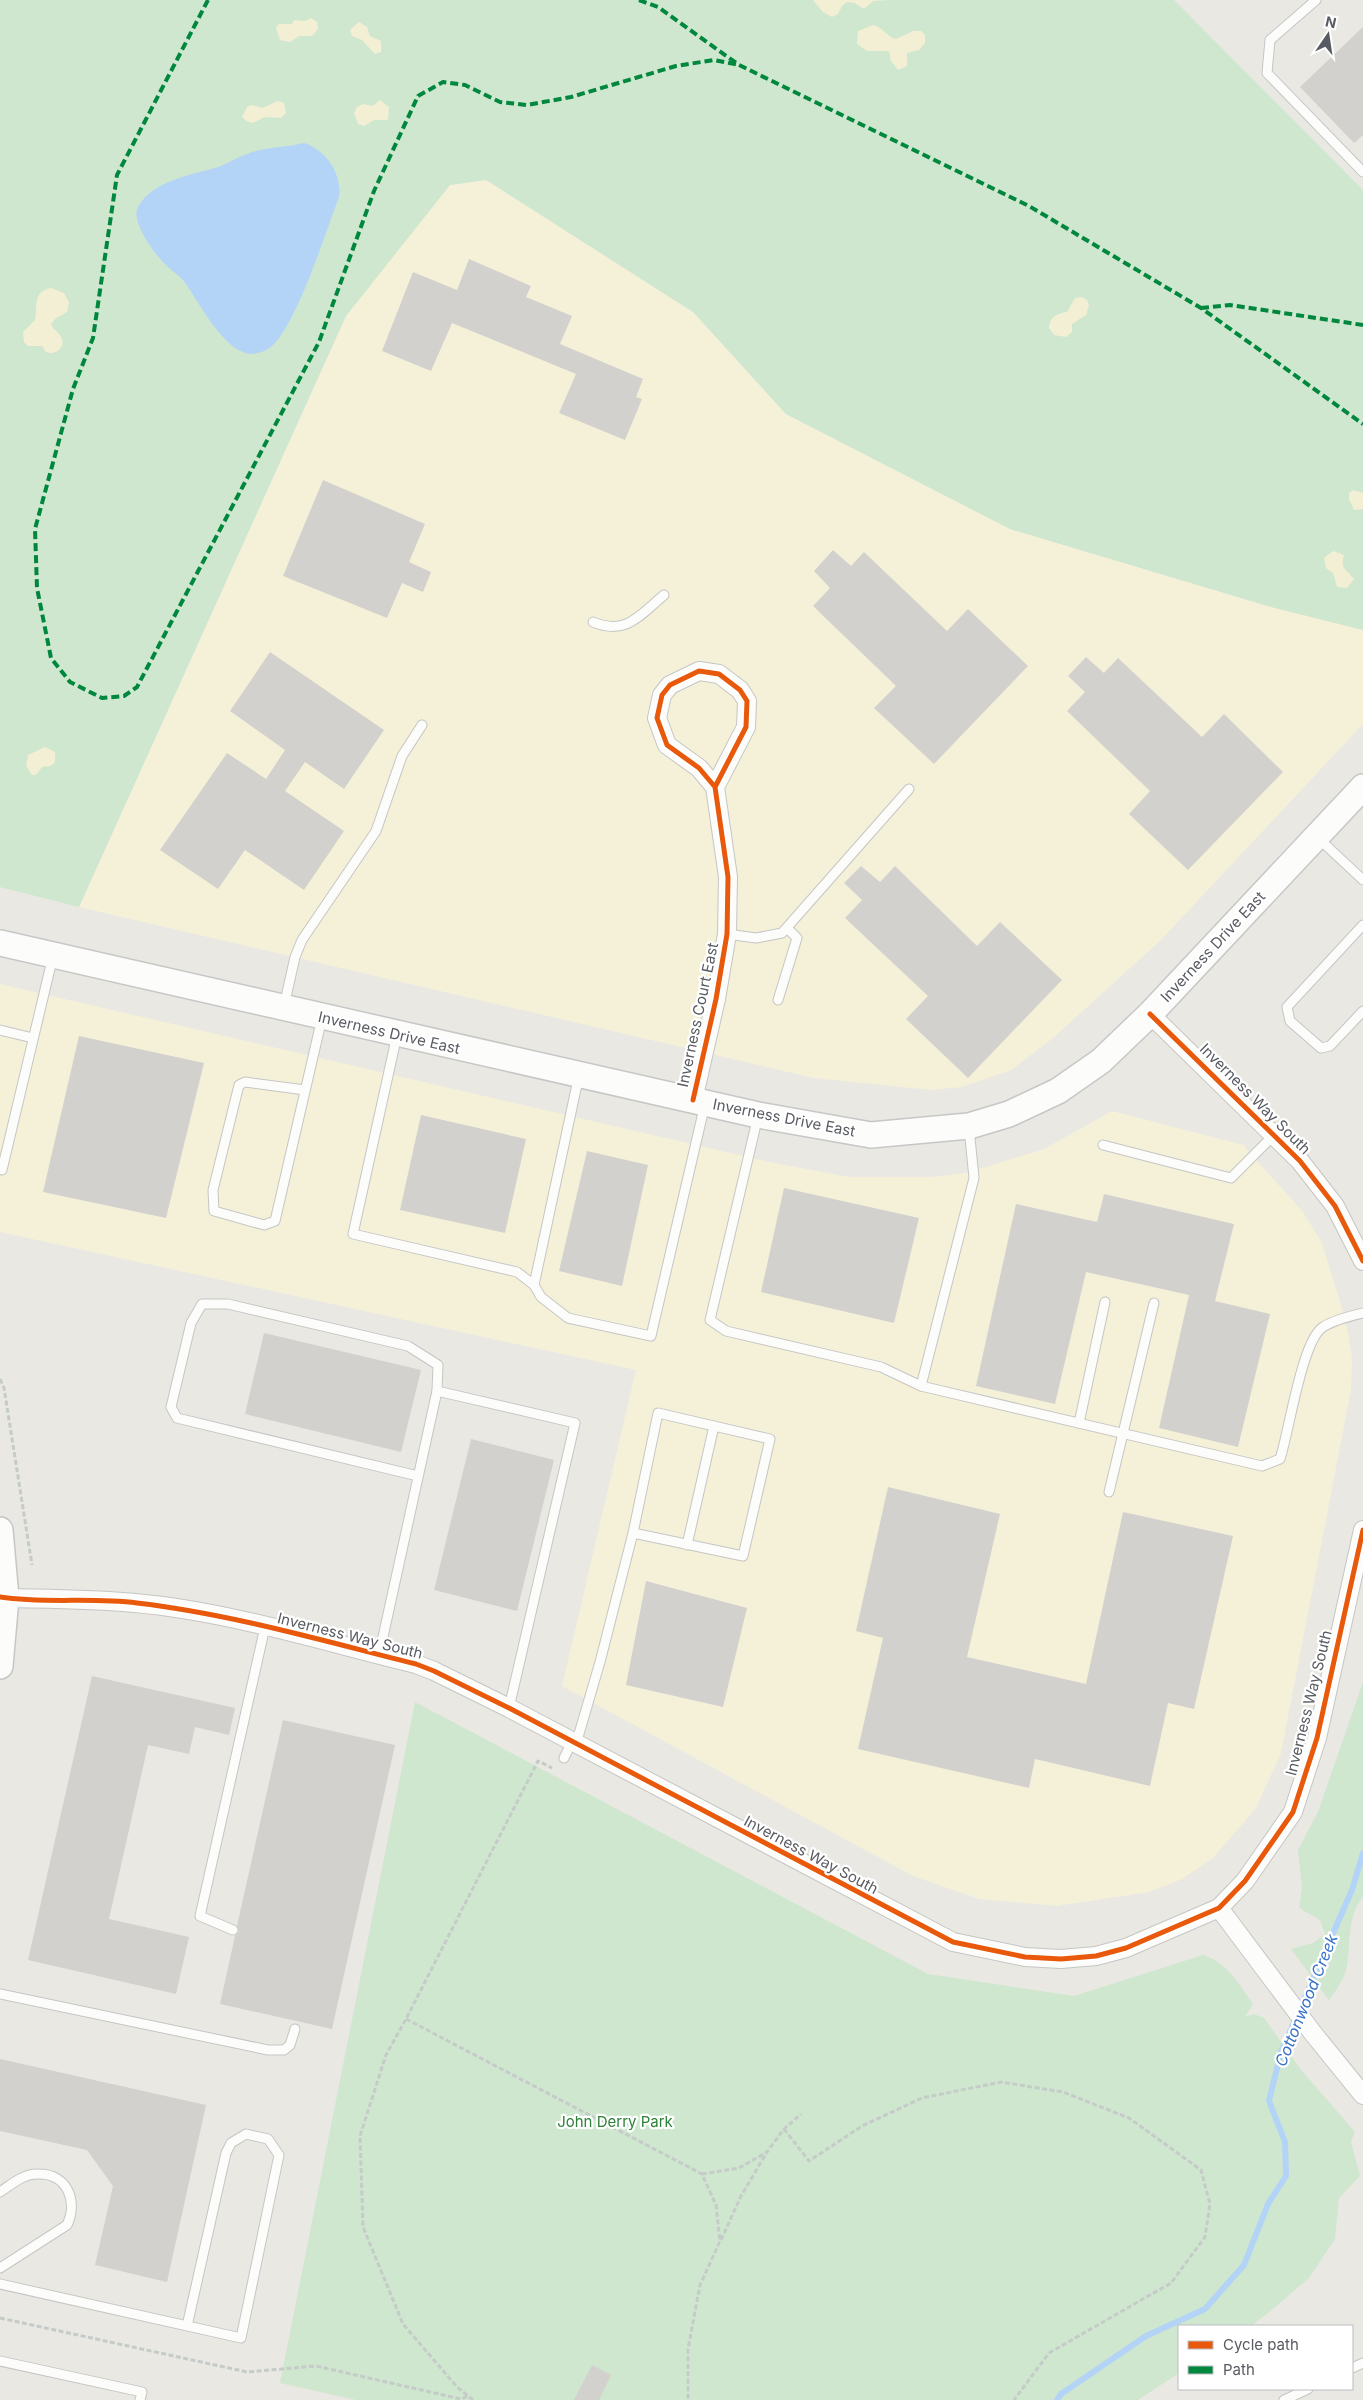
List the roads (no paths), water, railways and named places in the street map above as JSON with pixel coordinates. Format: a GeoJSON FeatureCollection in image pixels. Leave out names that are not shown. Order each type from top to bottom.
{"type":"FeatureCollection","features":[{"type":"Feature","properties":{"kind":"main road","name":"Inverness Drive East"},"geometry":{"type":"LineString","coordinates":[[0,943],[322,1018],[758,1115],[871,1135],[969,1126],[1009,1114],[1058,1091],[1101,1062],[1150,1014],[1363,787]]}},
{"type":"Feature","properties":{"kind":"main road"},"geometry":{"type":"LineString","coordinates":[[0,1530],[6,1598],[0,1666]]}},
{"type":"Feature","properties":{"kind":"street"},"geometry":{"type":"LineString","coordinates":[[699,671],[719,674],[740,690],[746,701],[746,727],[715,786],[699,768],[667,745],[657,718],[662,695],[670,685],[699,671]]}},
{"type":"Feature","properties":{"kind":"street","name":"Inverness Court East"},"geometry":{"type":"LineString","coordinates":[[699,1102],[727,934],[728,877],[715,786]]}},
{"type":"Feature","properties":{"kind":"street","name":"Inverness Way South"},"geometry":{"type":"LineString","coordinates":[[1150,1014],[1300,1161],[1336,1206],[1363,1261]]}},
{"type":"Feature","properties":{"kind":"street","name":"Inverness Way South"},"geometry":{"type":"LineString","coordinates":[[6,1598],[136,1603],[216,1616],[378,1655],[434,1671],[509,1708],[571,1748],[953,1942],[1025,1957],[1061,1959],[1096,1956],[1126,1948],[1220,1908],[1246,1881],[1293,1812],[1317,1738],[1363,1530]]}},
{"type":"Feature","properties":{"kind":"street"},"geometry":{"type":"LineString","coordinates":[[1220,1908],[1312,2032],[1363,2095]]}},
{"type":"Feature","properties":{"kind":"lane"},"geometry":{"type":"LineString","coordinates":[[1316,0],[1270,40],[1267,73],[1362,167]]}},
{"type":"Feature","properties":{"kind":"lane"},"geometry":{"type":"LineString","coordinates":[[593,622],[610,628],[629,624],[664,595]]}},
{"type":"Feature","properties":{"kind":"lane"},"geometry":{"type":"LineString","coordinates":[[284,1009],[295,957],[302,940],[376,831],[402,756],[422,725]]}},
{"type":"Feature","properties":{"kind":"lane"},"geometry":{"type":"LineString","coordinates":[[727,934],[756,938],[782,933],[909,789]]}},
{"type":"Feature","properties":{"kind":"lane"},"geometry":{"type":"LineString","coordinates":[[1317,837],[1363,880]]}},
{"type":"Feature","properties":{"kind":"lane"},"geometry":{"type":"LineString","coordinates":[[1363,925],[1287,1007],[1290,1020],[1321,1048],[1330,1046],[1363,1011]]}},
{"type":"Feature","properties":{"kind":"lane"},"geometry":{"type":"LineString","coordinates":[[778,1000],[797,938],[787,928]]}},
{"type":"Feature","properties":{"kind":"lane"},"geometry":{"type":"LineString","coordinates":[[0,1169],[2,1170],[53,955]]}},
{"type":"Feature","properties":{"kind":"lane"},"geometry":{"type":"LineString","coordinates":[[305,1090],[245,1082],[239,1085],[213,1190],[214,1211],[264,1225],[275,1221],[322,1018]]}},
{"type":"Feature","properties":{"kind":"lane"},"geometry":{"type":"LineString","coordinates":[[0,1030],[33,1038]]}},
{"type":"Feature","properties":{"kind":"lane"},"geometry":{"type":"LineString","coordinates":[[398,1035],[353,1234],[517,1272],[534,1285],[541,1297],[568,1318],[651,1336],[699,1102]]}},
{"type":"Feature","properties":{"kind":"lane"},"geometry":{"type":"LineString","coordinates":[[534,1285],[579,1075]]}},
{"type":"Feature","properties":{"kind":"lane"},"geometry":{"type":"LineString","coordinates":[[758,1115],[710,1320],[726,1330],[881,1367],[921,1386],[1262,1466],[1280,1459],[1287,1439],[1307,1351],[1321,1328],[1363,1313]]}},
{"type":"Feature","properties":{"kind":"lane"},"geometry":{"type":"LineString","coordinates":[[921,1386],[974,1178],[969,1126]]}},
{"type":"Feature","properties":{"kind":"lane"},"geometry":{"type":"LineString","coordinates":[[1103,1145],[1231,1178],[1274,1135]]}},
{"type":"Feature","properties":{"kind":"lane"},"geometry":{"type":"LineString","coordinates":[[1079,1423],[1105,1302]]}},
{"type":"Feature","properties":{"kind":"lane"},"geometry":{"type":"LineString","coordinates":[[1109,1492],[1154,1303]]}},
{"type":"Feature","properties":{"kind":"lane"},"geometry":{"type":"LineString","coordinates":[[378,1655],[437,1391],[438,1365],[408,1346],[228,1304],[202,1304],[191,1323],[171,1407],[177,1418],[418,1476]]}},
{"type":"Feature","properties":{"kind":"lane"},"geometry":{"type":"LineString","coordinates":[[437,1391],[575,1423],[509,1708]]}},
{"type":"Feature","properties":{"kind":"lane"},"geometry":{"type":"LineString","coordinates":[[571,1748],[600,1662],[633,1533],[658,1413],[770,1439],[743,1556],[633,1533]]}},
{"type":"Feature","properties":{"kind":"lane"},"geometry":{"type":"LineString","coordinates":[[687,1545],[714,1426]]}},
{"type":"Feature","properties":{"kind":"lane"},"geometry":{"type":"LineString","coordinates":[[233,1930],[200,1916],[264,1627]]}},
{"type":"Feature","properties":{"kind":"lane"},"geometry":{"type":"LineString","coordinates":[[0,1994],[268,2050],[284,2050],[290,2045],[295,2030]]}},
{"type":"Feature","properties":{"kind":"lane"},"geometry":{"type":"LineString","coordinates":[[0,2284],[187,2326],[241,2338],[280,2155],[268,2139],[246,2134],[231,2143],[226,2153],[187,2326]]}},
{"type":"Feature","properties":{"kind":"lane"},"geometry":{"type":"LineString","coordinates":[[0,2192],[22,2178],[38,2174],[54,2176],[70,2193],[73,2203],[72,2214],[67,2225],[0,2268]]}},
{"type":"Feature","properties":{"kind":"lane"},"geometry":{"type":"LineString","coordinates":[[0,2361],[142,2392],[140,2400]]}},
{"type":"Feature","properties":{"kind":"lane"},"geometry":{"type":"LineString","coordinates":[[1284,2400],[1306,2390]]}},
{"type":"Feature","properties":{"kind":"water"},"geometry":{"type":"Polygon","coordinates":[[[304,143],[319,151],[331,164],[338,179],[339,197],[309,279],[288,323],[278,339],[268,349],[256,354],[249,354],[234,347],[217,331],[183,280],[156,254],[145,238],[137,221],[136,213],[145,198],[154,190],[175,179],[221,166],[256,151],[304,143]]]}},
{"type":"Feature","properties":{"kind":"waterway","name":"Cottonwood Creek"},"geometry":{"type":"LineString","coordinates":[[1057,2400],[1061,2394],[1146,2336],[1205,2309],[1244,2265],[1268,2204],[1286,2176],[1285,2142],[1269,2101],[1281,2052],[1352,1890],[1363,1853]]}},
{"type":"Feature","properties":{"kind":"park label","name":"John Derry Park"},"geometry":{"type":"Point","coordinates":[615,2122]}}]}
